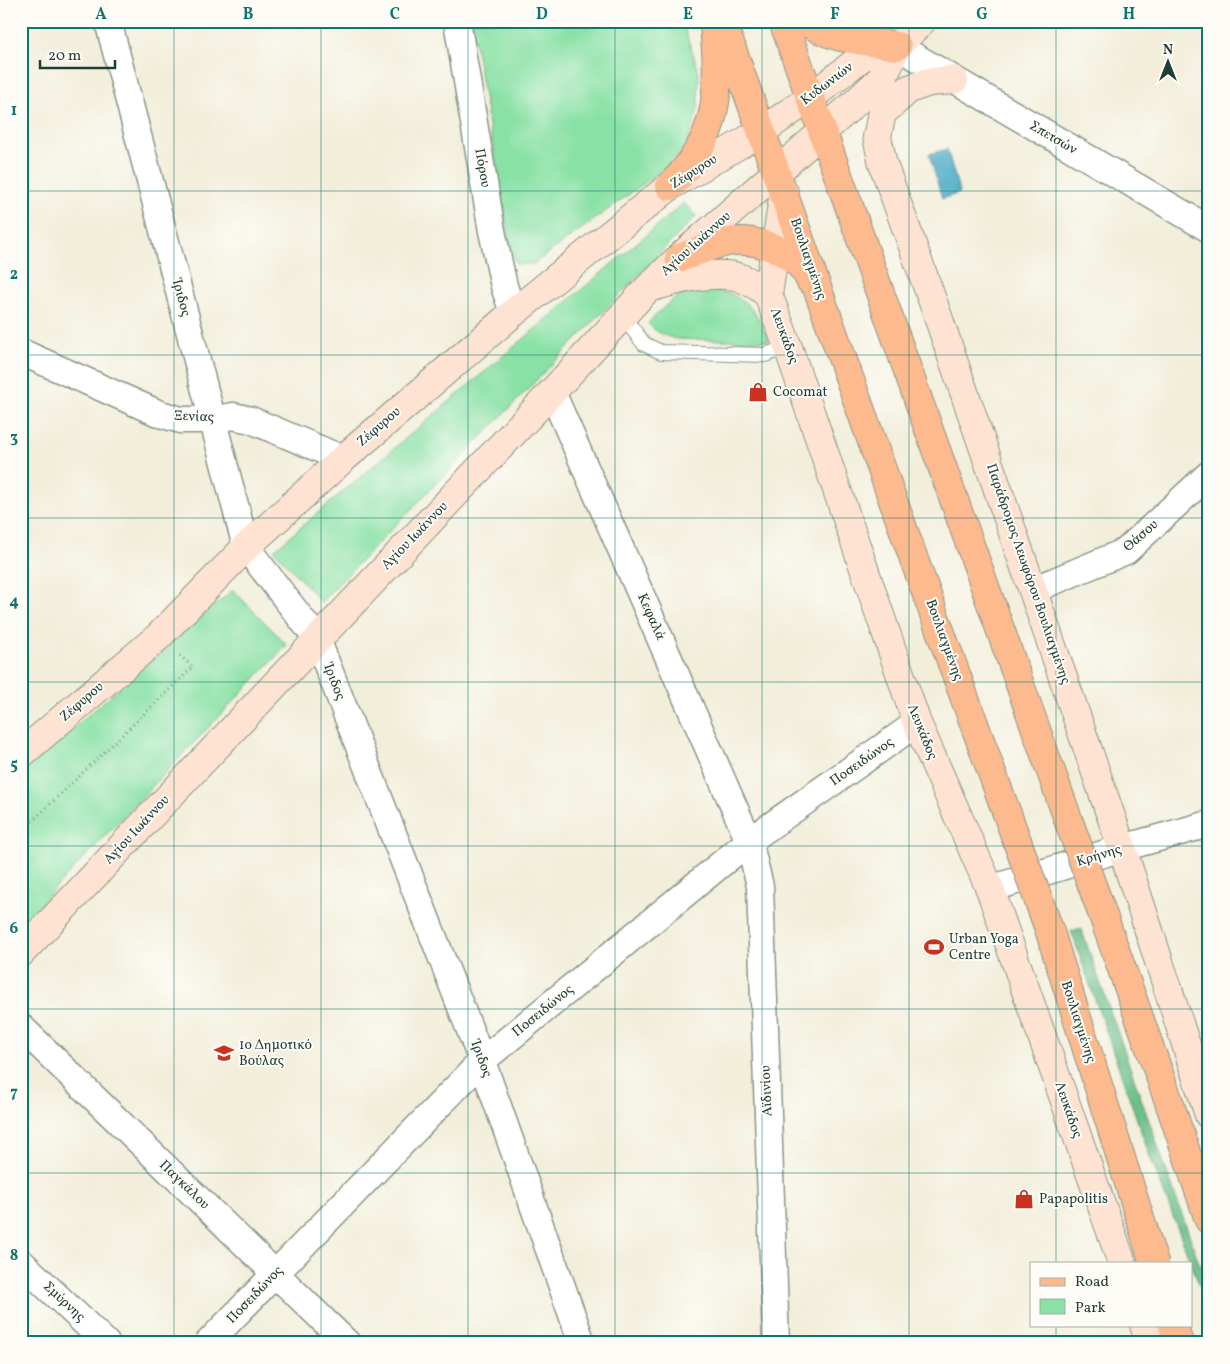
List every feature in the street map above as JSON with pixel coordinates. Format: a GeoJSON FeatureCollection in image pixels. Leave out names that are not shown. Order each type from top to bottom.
{"type":"FeatureCollection","features":[{"type":"Feature","properties":{"kind":"main road"},"geometry":{"type":"LineString","coordinates":[[670,186],[684,173],[696,157],[705,140],[712,120],[718,78],[714,21]]}},
{"type":"Feature","properties":{"kind":"main road","name":"Βουλιαγμένης"},"geometry":{"type":"LineString","coordinates":[[722,21],[916,566],[1049,929],[1154,1262]]}},
{"type":"Feature","properties":{"kind":"main road"},"geometry":{"type":"LineString","coordinates":[[783,21],[1165,1090],[1209,1220]]}},
{"type":"Feature","properties":{"kind":"main road"},"geometry":{"type":"LineString","coordinates":[[808,21],[813,26],[843,37],[897,46]]}},
{"type":"Feature","properties":{"kind":"main road"},"geometry":{"type":"LineString","coordinates":[[679,258],[726,242],[745,241],[775,248],[794,260],[808,275],[832,329]]}},
{"type":"Feature","properties":{"kind":"main road"},"geometry":{"type":"LineString","coordinates":[[1173,1326],[1179,1343]]}},
{"type":"Feature","properties":{"kind":"street","name":"Ίριδος"},"geometry":{"type":"LineString","coordinates":[[108,21],[246,547],[317,639],[482,1061],[582,1343]]}},
{"type":"Feature","properties":{"kind":"street","name":"Πόρου"},"geometry":{"type":"LineString","coordinates":[[456,21],[492,231],[504,286],[513,314]]}},
{"type":"Feature","properties":{"kind":"street","name":"Κυδωνιών"},"geometry":{"type":"LineString","coordinates":[[822,132],[884,76],[897,46],[922,21]]}},
{"type":"Feature","properties":{"kind":"street","name":"Κυδωνιών"},"geometry":{"type":"LineString","coordinates":[[762,131],[810,98],[862,57],[897,46]]}},
{"type":"Feature","properties":{"kind":"street","name":"Σπετσών"},"geometry":{"type":"LineString","coordinates":[[897,46],[1209,229]]}},
{"type":"Feature","properties":{"kind":"street","name":"Παράδρομος Λεωφόρου Βουλιαγμένης"},"geometry":{"type":"LineString","coordinates":[[954,80],[929,82],[909,89],[882,113],[878,137],[883,164],[1122,848],[1209,1115]]}},
{"type":"Feature","properties":{"kind":"street","name":"Ζέφυρου"},"geometry":{"type":"LineString","coordinates":[[21,754],[158,637],[246,547],[343,459],[513,314],[670,186],[762,131]]}},
{"type":"Feature","properties":{"kind":"street","name":"Αγίου Ιωάννου"},"geometry":{"type":"LineString","coordinates":[[21,953],[648,288],[679,258],[780,182],[822,132]]}},
{"type":"Feature","properties":{"kind":"street","name":"Λευκάδος"},"geometry":{"type":"LineString","coordinates":[[780,182],[775,248],[768,294],[788,347],[917,723],[990,890],[1122,1262]]}},
{"type":"Feature","properties":{"kind":"street"},"geometry":{"type":"LineString","coordinates":[[648,288],[684,278],[727,274],[758,286],[768,294]]}},
{"type":"Feature","properties":{"kind":"street","name":"Ξενίας"},"geometry":{"type":"LineString","coordinates":[[21,352],[160,414],[181,420],[212,420],[233,416],[251,420],[343,459]]}},
{"type":"Feature","properties":{"kind":"street","name":"Κεφαλά"},"geometry":{"type":"LineString","coordinates":[[552,392],[749,841]]}},
{"type":"Feature","properties":{"kind":"street","name":"Θάσου"},"geometry":{"type":"LineString","coordinates":[[1033,590],[1126,551],[1209,474]]}},
{"type":"Feature","properties":{"kind":"street","name":"Ποσειδώνος"},"geometry":{"type":"LineString","coordinates":[[208,1343],[482,1061],[749,841],[917,723]]}},
{"type":"Feature","properties":{"kind":"street","name":"Κρήνης"},"geometry":{"type":"LineString","coordinates":[[990,890],[1122,848],[1209,824]]}},
{"type":"Feature","properties":{"kind":"street","name":"Αϊδινίου"},"geometry":{"type":"LineString","coordinates":[[749,841],[760,886],[776,1343]]}},
{"type":"Feature","properties":{"kind":"street","name":"Παγκάλου"},"geometry":{"type":"LineString","coordinates":[[21,1027],[347,1343]]}},
{"type":"Feature","properties":{"kind":"street","name":"Σμύρνης"},"geometry":{"type":"LineString","coordinates":[[21,1262],[106,1343]]}},
{"type":"Feature","properties":{"kind":"street"},"geometry":{"type":"LineString","coordinates":[[1144,1326],[1150,1343]]}},
{"type":"Feature","properties":{"kind":"lane"},"geometry":{"type":"LineString","coordinates":[[622,315],[644,344],[661,352],[765,355],[788,347]]}},
{"type":"Feature","properties":{"kind":"path"},"geometry":{"type":"LineString","coordinates":[[21,832],[193,667],[158,637]]}},
{"type":"Feature","properties":{"kind":"green space"},"geometry":{"type":"Polygon","coordinates":[[[471,21],[682,21],[699,73],[698,109],[688,141],[668,166],[533,264],[516,264],[509,240],[471,21]]]}},
{"type":"Feature","properties":{"kind":"green space"},"geometry":{"type":"Polygon","coordinates":[[[684,203],[696,216],[321,602],[274,550],[684,203]]]}},
{"type":"Feature","properties":{"kind":"green space"},"geometry":{"type":"Polygon","coordinates":[[[704,289],[728,293],[746,303],[758,319],[769,341],[677,339],[661,334],[648,323],[664,307],[680,295],[704,289]]]}},
{"type":"Feature","properties":{"kind":"green space"},"geometry":{"type":"Polygon","coordinates":[[[233,590],[287,645],[21,924],[21,773],[233,590]]]}},
{"type":"Feature","properties":{"kind":"green space"},"geometry":{"type":"Polygon","coordinates":[[[1081,928],[1209,1291],[1209,1310],[1150,1157],[1071,931],[1081,928]]]}},
{"type":"Feature","properties":{"kind":"water"},"geometry":{"type":"Polygon","coordinates":[[[947,149],[960,193],[942,199],[929,154],[947,149]]]}},
{"type":"Feature","properties":{"kind":"place","name":"Cocomat"},"geometry":{"type":"Point","coordinates":[758,392]}},
{"type":"Feature","properties":{"kind":"place","name":"Urban Yoga Centre"},"geometry":{"type":"Point","coordinates":[934,947]}},
{"type":"Feature","properties":{"kind":"place","name":"1ο Δημοτικό Βούλας"},"geometry":{"type":"Point","coordinates":[224,1053]}},
{"type":"Feature","properties":{"kind":"place","name":"Papapolitis"},"geometry":{"type":"Point","coordinates":[1024,1199]}}]}
